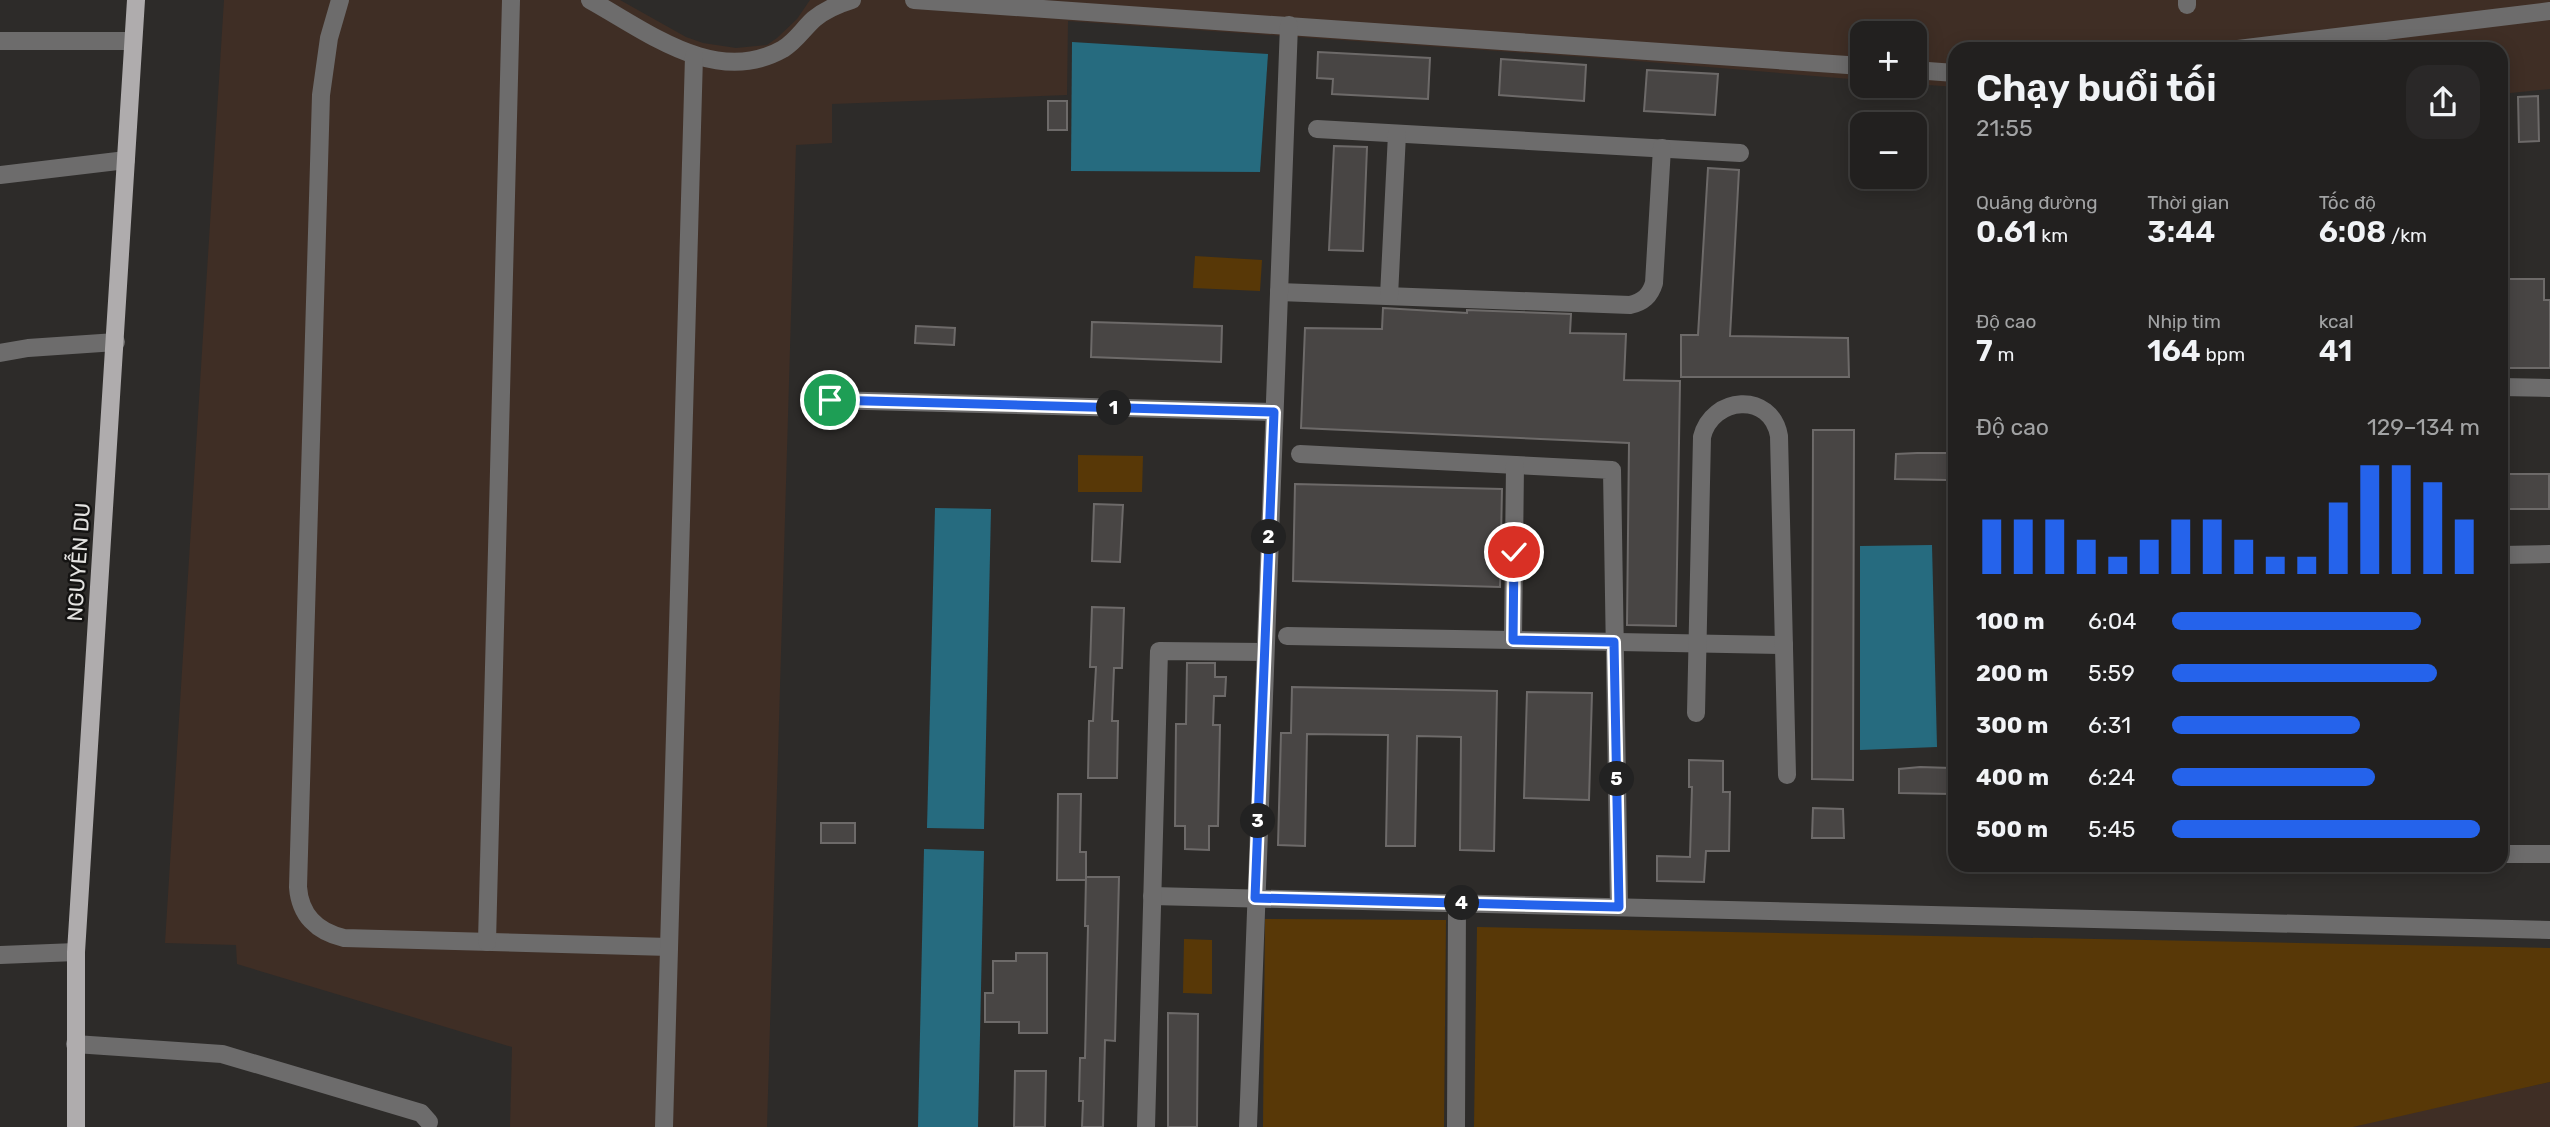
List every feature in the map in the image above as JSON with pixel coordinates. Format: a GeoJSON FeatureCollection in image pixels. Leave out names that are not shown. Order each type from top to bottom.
{"type":"FeatureCollection","features":[{"type":"Feature","properties":{"kind":"main road","name":"NGUYỄN DU"},"geometry":{"type":"LineString","coordinates":[[76,1127],[76,952],[136,0]]}},
{"type":"Feature","properties":{"kind":"street"},"geometry":{"type":"LineString","coordinates":[[340,0],[329,38],[321,95],[298,896],[313,923],[332,936],[344,938],[670,947]]}},
{"type":"Feature","properties":{"kind":"street"},"geometry":{"type":"LineString","coordinates":[[487,942],[511,0]]}},
{"type":"Feature","properties":{"kind":"street"},"geometry":{"type":"LineString","coordinates":[[590,0],[694,56],[726,63],[771,55],[797,39],[815,18],[852,0]]}},
{"type":"Feature","properties":{"kind":"street"},"geometry":{"type":"LineString","coordinates":[[914,0],[1850,65]]}},
{"type":"Feature","properties":{"kind":"street"},"geometry":{"type":"LineString","coordinates":[[2295,42],[2550,11]]}},
{"type":"Feature","properties":{"kind":"street"},"geometry":{"type":"LineString","coordinates":[[1248,1127],[1289,25]]}},
{"type":"Feature","properties":{"kind":"street"},"geometry":{"type":"LineString","coordinates":[[0,41],[133,41]]}},
{"type":"Feature","properties":{"kind":"street"},"geometry":{"type":"LineString","coordinates":[[664,1127],[694,56]]}},
{"type":"Feature","properties":{"kind":"street"},"geometry":{"type":"LineString","coordinates":[[1927,72],[1948,73]]}},
{"type":"Feature","properties":{"kind":"street"},"geometry":{"type":"LineString","coordinates":[[1317,129],[1740,153]]}},
{"type":"Feature","properties":{"kind":"street"},"geometry":{"type":"LineString","coordinates":[[1389,296],[1397,134]]}},
{"type":"Feature","properties":{"kind":"street"},"geometry":{"type":"LineString","coordinates":[[1279,292],[1630,305],[1642,302],[1654,283],[1662,148]]}},
{"type":"Feature","properties":{"kind":"street"},"geometry":{"type":"LineString","coordinates":[[0,175],[127,160]]}},
{"type":"Feature","properties":{"kind":"street"},"geometry":{"type":"LineString","coordinates":[[0,353],[28,348],[116,342]]}},
{"type":"Feature","properties":{"kind":"street"},"geometry":{"type":"LineString","coordinates":[[2508,387],[2550,388]]}},
{"type":"Feature","properties":{"kind":"street"},"geometry":{"type":"LineString","coordinates":[[830,400],[1274,412]]}},
{"type":"Feature","properties":{"kind":"street"},"geometry":{"type":"LineString","coordinates":[[1696,713],[1702,437],[1712,416],[1726,407],[1753,405],[1769,414],[1775,421],[1779,436],[1787,775]]}},
{"type":"Feature","properties":{"kind":"street"},"geometry":{"type":"LineString","coordinates":[[1300,454],[1612,470],[1619,907]]}},
{"type":"Feature","properties":{"kind":"street"},"geometry":{"type":"LineString","coordinates":[[1513,640],[1515,465]]}},
{"type":"Feature","properties":{"kind":"street"},"geometry":{"type":"LineString","coordinates":[[2508,555],[2550,554]]}},
{"type":"Feature","properties":{"kind":"street"},"geometry":{"type":"LineString","coordinates":[[1287,636],[1784,645]]}},
{"type":"Feature","properties":{"kind":"street"},"geometry":{"type":"LineString","coordinates":[[1146,1127],[1159,651],[1265,652]]}},
{"type":"Feature","properties":{"kind":"street"},"geometry":{"type":"LineString","coordinates":[[2508,854],[2550,854]]}},
{"type":"Feature","properties":{"kind":"street"},"geometry":{"type":"LineString","coordinates":[[1153,896],[2550,930]]}},
{"type":"Feature","properties":{"kind":"street"},"geometry":{"type":"LineString","coordinates":[[1456,1127],[1457,903]]}},
{"type":"Feature","properties":{"kind":"street"},"geometry":{"type":"LineString","coordinates":[[0,955],[76,952]]}},
{"type":"Feature","properties":{"kind":"street"},"geometry":{"type":"LineString","coordinates":[[75,1044],[222,1054],[421,1113],[429,1122]]}},
{"type":"Feature","properties":{"kind":"shaded area"},"geometry":{"type":"Polygon","coordinates":[[[224,0],[620,0],[686,37],[703,43],[736,48],[767,45],[797,19],[810,0],[2550,0],[2550,89],[2508,93],[2508,42],[1948,42],[1948,86],[1927,85],[1927,21],[1850,21],[1850,79],[1613,59],[1068,21],[1067,95],[832,104],[832,143],[796,145],[767,1127],[510,1127],[512,1047],[237,964],[236,945],[165,943],[224,0]]]}},
{"type":"Feature","properties":{"kind":"shaded area"},"geometry":{"type":"Polygon","coordinates":[[[1195,256],[1262,260],[1260,291],[1193,288],[1195,256]]]}},
{"type":"Feature","properties":{"kind":"shaded area"},"geometry":{"type":"Polygon","coordinates":[[[1078,455],[1143,456],[1142,492],[1078,492],[1078,455]]]}},
{"type":"Feature","properties":{"kind":"shaded area"},"geometry":{"type":"Polygon","coordinates":[[[1265,919],[1446,920],[1444,1127],[1263,1127],[1265,919]]]}},
{"type":"Feature","properties":{"kind":"shaded area"},"geometry":{"type":"Polygon","coordinates":[[[1477,927],[2550,948],[2550,1082],[2353,1127],[1474,1127],[1477,927]]]}},
{"type":"Feature","properties":{"kind":"shaded area"},"geometry":{"type":"Polygon","coordinates":[[[1184,939],[1212,940],[1212,994],[1183,993],[1184,939]]]}},
{"type":"Feature","properties":{"kind":"shaded area"},"geometry":{"type":"Polygon","coordinates":[[[2550,1082],[2550,1127],[2353,1127],[2411,1112],[2550,1082]]]}},
{"type":"Feature","properties":{"kind":"water"},"geometry":{"type":"Polygon","coordinates":[[[1072,42],[1268,54],[1260,172],[1071,171],[1072,42]]]}},
{"type":"Feature","properties":{"kind":"water"},"geometry":{"type":"Polygon","coordinates":[[[935,508],[991,509],[984,829],[927,828],[935,508]]]}},
{"type":"Feature","properties":{"kind":"water"},"geometry":{"type":"Polygon","coordinates":[[[1932,545],[1937,747],[1860,750],[1860,546],[1932,545]]]}},
{"type":"Feature","properties":{"kind":"water"},"geometry":{"type":"Polygon","coordinates":[[[924,849],[984,851],[978,1127],[918,1127],[924,849]]]}},
{"type":"Feature","properties":{"kind":"building"},"geometry":{"type":"Polygon","coordinates":[[[1318,52],[1430,58],[1428,99],[1332,94],[1333,79],[1317,78],[1318,52]]]}},
{"type":"Feature","properties":{"kind":"building"},"geometry":{"type":"Polygon","coordinates":[[[1501,59],[1586,65],[1584,101],[1499,95],[1501,59]]]}},
{"type":"Feature","properties":{"kind":"building"},"geometry":{"type":"Polygon","coordinates":[[[1647,70],[1718,74],[1715,115],[1644,111],[1647,70]]]}},
{"type":"Feature","properties":{"kind":"building"},"geometry":{"type":"Polygon","coordinates":[[[2538,96],[2539,141],[2519,142],[2518,97],[2538,96]]]}},
{"type":"Feature","properties":{"kind":"building"},"geometry":{"type":"Polygon","coordinates":[[[1048,101],[1067,101],[1067,130],[1048,130],[1048,101]]]}},
{"type":"Feature","properties":{"kind":"building"},"geometry":{"type":"Polygon","coordinates":[[[1334,146],[1367,147],[1363,251],[1329,250],[1334,146]]]}},
{"type":"Feature","properties":{"kind":"building"},"geometry":{"type":"Polygon","coordinates":[[[1708,168],[1739,170],[1730,336],[1848,338],[1849,377],[1681,377],[1681,335],[1698,335],[1708,168]]]}},
{"type":"Feature","properties":{"kind":"building"},"geometry":{"type":"Polygon","coordinates":[[[2508,279],[2544,279],[2544,300],[2550,300],[2550,368],[2508,368],[2508,279]]]}},
{"type":"Feature","properties":{"kind":"building"},"geometry":{"type":"Polygon","coordinates":[[[1383,308],[1467,313],[1467,310],[1571,314],[1570,333],[1626,334],[1624,380],[1680,381],[1676,626],[1627,625],[1629,443],[1301,428],[1305,328],[1382,329],[1383,308]]]}},
{"type":"Feature","properties":{"kind":"building"},"geometry":{"type":"Polygon","coordinates":[[[1092,322],[1222,326],[1221,362],[1091,357],[1092,322]]]}},
{"type":"Feature","properties":{"kind":"building"},"geometry":{"type":"Polygon","coordinates":[[[916,326],[955,328],[954,345],[915,343],[916,326]]]}},
{"type":"Feature","properties":{"kind":"building"},"geometry":{"type":"Polygon","coordinates":[[[1813,430],[1854,430],[1853,780],[1812,779],[1813,430]]]}},
{"type":"Feature","properties":{"kind":"building"},"geometry":{"type":"Polygon","coordinates":[[[1947,453],[1947,480],[1895,479],[1896,454],[1947,453]]]}},
{"type":"Feature","properties":{"kind":"building"},"geometry":{"type":"Polygon","coordinates":[[[2508,474],[2549,474],[2549,509],[2508,509],[2508,474]]]}},
{"type":"Feature","properties":{"kind":"building"},"geometry":{"type":"Polygon","coordinates":[[[1295,484],[1502,489],[1500,587],[1293,581],[1295,484]]]}},
{"type":"Feature","properties":{"kind":"building"},"geometry":{"type":"Polygon","coordinates":[[[1094,504],[1123,505],[1120,562],[1092,561],[1094,504]]]}},
{"type":"Feature","properties":{"kind":"building"},"geometry":{"type":"Polygon","coordinates":[[[1092,607],[1124,608],[1122,668],[1114,668],[1112,721],[1118,721],[1117,778],[1088,778],[1089,721],[1093,721],[1096,667],[1090,667],[1092,607]]]}},
{"type":"Feature","properties":{"kind":"building"},"geometry":{"type":"Polygon","coordinates":[[[1187,663],[1215,663],[1215,677],[1226,677],[1225,696],[1214,696],[1213,725],[1220,725],[1218,826],[1209,826],[1209,850],[1185,849],[1185,826],[1175,826],[1176,724],[1186,724],[1187,663]]]}},
{"type":"Feature","properties":{"kind":"building"},"geometry":{"type":"Polygon","coordinates":[[[1292,687],[1497,691],[1494,851],[1460,850],[1461,737],[1417,736],[1415,846],[1386,846],[1388,735],[1307,734],[1305,846],[1278,845],[1281,733],[1291,733],[1292,687]]]}},
{"type":"Feature","properties":{"kind":"building"},"geometry":{"type":"Polygon","coordinates":[[[1527,692],[1592,693],[1589,800],[1524,798],[1527,692]]]}},
{"type":"Feature","properties":{"kind":"building"},"geometry":{"type":"Polygon","coordinates":[[[1689,760],[1723,761],[1723,792],[1730,792],[1729,851],[1706,851],[1704,882],[1657,881],[1657,856],[1690,857],[1692,787],[1689,787],[1689,760]]]}},
{"type":"Feature","properties":{"kind":"building"},"geometry":{"type":"Polygon","coordinates":[[[1948,768],[1948,794],[1899,793],[1899,769],[1948,768]]]}},
{"type":"Feature","properties":{"kind":"building"},"geometry":{"type":"Polygon","coordinates":[[[1058,794],[1081,794],[1080,852],[1086,852],[1086,880],[1057,880],[1058,794]]]}},
{"type":"Feature","properties":{"kind":"building"},"geometry":{"type":"Polygon","coordinates":[[[1813,808],[1843,809],[1844,838],[1812,838],[1813,808]]]}},
{"type":"Feature","properties":{"kind":"building"},"geometry":{"type":"Polygon","coordinates":[[[821,823],[855,823],[855,843],[821,843],[821,823]]]}},
{"type":"Feature","properties":{"kind":"building"},"geometry":{"type":"Polygon","coordinates":[[[1086,877],[1119,877],[1115,1041],[1105,1040],[1103,1127],[1082,1127],[1083,1101],[1079,1101],[1080,1058],[1085,1058],[1088,926],[1085,926],[1086,877]]]}},
{"type":"Feature","properties":{"kind":"building"},"geometry":{"type":"Polygon","coordinates":[[[1016,953],[1047,953],[1047,1033],[1019,1033],[1019,1022],[985,1022],[985,993],[993,993],[993,961],[1016,961],[1016,953]]]}},
{"type":"Feature","properties":{"kind":"building"},"geometry":{"type":"Polygon","coordinates":[[[1168,1013],[1198,1014],[1197,1127],[1168,1127],[1168,1013]]]}},
{"type":"Feature","properties":{"kind":"building"},"geometry":{"type":"Polygon","coordinates":[[[1015,1071],[1046,1071],[1045,1127],[1014,1127],[1015,1071]]]}},
{"type":"Feature","properties":{"kind":"route"},"geometry":{"type":"LineString","coordinates":[[830,400],[1274,412],[1255,898],[1619,907],[1614,642],[1513,640],[1514,552]]}}]}
